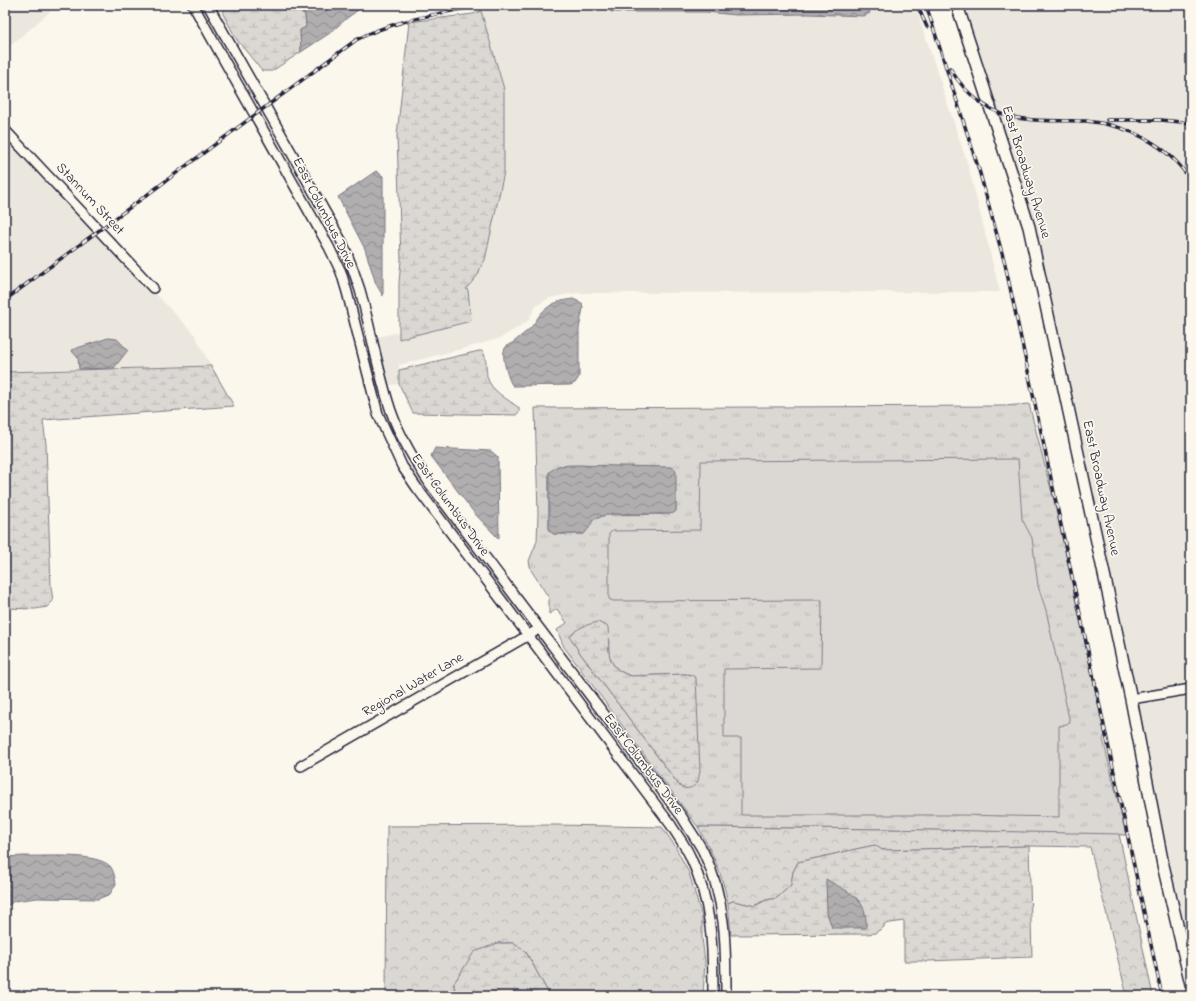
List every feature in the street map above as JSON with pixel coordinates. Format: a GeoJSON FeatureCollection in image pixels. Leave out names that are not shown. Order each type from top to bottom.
{"type":"FeatureCollection","features":[{"type":"Feature","properties":{"kind":"main road","name":"East Broadway Avenue"},"geometry":{"type":"LineString","coordinates":[[958,5],[1029,228],[1131,699],[1163,865],[1191,984]]}},
{"type":"Feature","properties":{"kind":"street","name":"East Columbus Drive"},"geometry":{"type":"LineString","coordinates":[[193,5],[330,247],[347,292],[378,414],[402,466],[671,825],[690,855],[706,900],[710,923],[713,946],[713,996]]}},
{"type":"Feature","properties":{"kind":"street","name":"East Columbus Drive"},"geometry":{"type":"LineString","coordinates":[[208,5],[342,242],[360,290],[391,411],[402,437],[415,461],[430,484],[682,817],[703,851],[713,876],[724,921],[726,947],[726,996]]}},
{"type":"Feature","properties":{"kind":"street","name":"Stannum Street"},"geometry":{"type":"LineString","coordinates":[[5,130],[153,288]]}},
{"type":"Feature","properties":{"kind":"street"},"geometry":{"type":"LineString","coordinates":[[365,365],[378,362]]}},
{"type":"Feature","properties":{"kind":"street","name":"Regional Water Lane"},"geometry":{"type":"LineString","coordinates":[[301,766],[540,629]]}},
{"type":"Feature","properties":{"kind":"street"},"geometry":{"type":"LineString","coordinates":[[1131,699],[1191,689]]}},
{"type":"Feature","properties":{"kind":"shaded area"},"geometry":{"type":"Polygon","coordinates":[[[5,5],[58,5],[5,50],[5,5]]]}},
{"type":"Feature","properties":{"kind":"shaded area"},"geometry":{"type":"Polygon","coordinates":[[[504,5],[627,5],[615,8],[611,11],[706,12],[736,15],[808,14],[864,16],[867,15],[869,11],[867,5],[915,5],[968,165],[1000,292],[569,294],[549,298],[536,306],[528,321],[501,338],[399,365],[399,384],[389,385],[377,337],[399,332],[399,339],[471,321],[466,289],[478,275],[485,260],[504,89],[481,11],[504,5]]]}},
{"type":"Feature","properties":{"kind":"shaded area"},"geometry":{"type":"Polygon","coordinates":[[[961,5],[1191,5],[1191,686],[1134,695],[1033,227],[961,5]]]}},
{"type":"Feature","properties":{"kind":"shaded area"},"geometry":{"type":"Polygon","coordinates":[[[5,135],[152,292],[154,292],[195,335],[211,366],[114,368],[128,350],[108,338],[72,350],[78,358],[79,369],[5,372],[5,135]]]}},
{"type":"Feature","properties":{"kind":"shaded area"},"geometry":{"type":"Polygon","coordinates":[[[1191,693],[1191,966],[1146,759],[1135,701],[1191,693]]]}},
{"type":"Feature","properties":{"kind":"green space"},"geometry":{"type":"Polygon","coordinates":[[[225,5],[292,5],[297,11],[305,14],[306,27],[300,30],[301,52],[272,71],[262,71],[237,40],[223,14],[225,5]]]}},
{"type":"Feature","properties":{"kind":"green space"},"geometry":{"type":"Polygon","coordinates":[[[481,11],[504,89],[504,172],[485,260],[478,275],[466,289],[468,290],[471,321],[399,339],[399,283],[401,260],[397,135],[409,22],[473,14],[481,11]]]}},
{"type":"Feature","properties":{"kind":"green space"},"geometry":{"type":"Polygon","coordinates":[[[483,351],[486,360],[487,376],[489,381],[500,394],[519,408],[519,412],[516,415],[413,413],[399,384],[399,370],[483,351]]]}},
{"type":"Feature","properties":{"kind":"green space"},"geometry":{"type":"Polygon","coordinates":[[[211,366],[234,406],[43,420],[46,444],[51,587],[53,601],[47,607],[35,609],[5,608],[5,372],[211,366]]]}},
{"type":"Feature","properties":{"kind":"green space"},"geometry":{"type":"Polygon","coordinates":[[[1029,404],[1054,501],[1105,735],[1103,739],[1126,835],[885,829],[698,827],[564,647],[557,630],[567,623],[557,609],[549,614],[549,598],[531,570],[529,561],[537,541],[538,514],[535,408],[1004,406],[1029,404]],[[675,469],[549,473],[549,531],[554,534],[584,534],[593,520],[605,515],[669,514],[676,511],[675,469]],[[570,636],[580,653],[679,785],[686,674],[631,676],[620,671],[612,663],[609,653],[609,641],[570,636]]]}},
{"type":"Feature","properties":{"kind":"green space"},"geometry":{"type":"Polygon","coordinates":[[[1018,459],[1022,519],[1032,538],[1038,586],[1046,610],[1070,723],[1059,726],[1059,817],[958,815],[741,815],[741,738],[724,738],[724,669],[821,668],[822,600],[613,601],[609,599],[609,534],[612,531],[700,530],[701,461],[1018,459]]]}},
{"type":"Feature","properties":{"kind":"green space"},"geometry":{"type":"Polygon","coordinates":[[[598,622],[608,627],[610,656],[616,668],[622,672],[631,676],[686,674],[692,675],[696,678],[700,771],[698,781],[694,786],[684,788],[679,785],[580,653],[570,637],[575,631],[587,625],[598,622]]]}},
{"type":"Feature","properties":{"kind":"green space"},"geometry":{"type":"Polygon","coordinates":[[[554,825],[662,827],[675,846],[689,873],[702,917],[702,938],[705,961],[703,996],[550,996],[526,952],[513,943],[498,943],[454,983],[455,996],[386,996],[387,826],[554,825]]]}},
{"type":"Feature","properties":{"kind":"green space"},"geometry":{"type":"Polygon","coordinates":[[[698,827],[1119,834],[1153,996],[1127,996],[1090,847],[1029,846],[882,850],[875,845],[798,862],[793,872],[791,885],[777,898],[766,900],[755,906],[733,901],[728,903],[723,882],[716,864],[698,827]]]}},
{"type":"Feature","properties":{"kind":"green space"},"geometry":{"type":"Polygon","coordinates":[[[875,845],[882,850],[1029,846],[1032,957],[928,961],[926,963],[924,961],[904,961],[904,921],[884,924],[884,927],[875,933],[867,934],[731,935],[728,903],[733,901],[755,906],[766,900],[777,898],[791,885],[793,872],[798,862],[875,845]]]}},
{"type":"Feature","properties":{"kind":"green space"},"geometry":{"type":"Polygon","coordinates":[[[498,943],[513,943],[526,952],[550,996],[455,996],[454,983],[474,952],[498,943]]]}},
{"type":"Feature","properties":{"kind":"water"},"geometry":{"type":"Polygon","coordinates":[[[292,5],[365,5],[330,33],[301,52],[300,30],[306,27],[305,14],[297,11],[292,5]]]}},
{"type":"Feature","properties":{"kind":"water"},"geometry":{"type":"Polygon","coordinates":[[[627,5],[867,5],[870,13],[864,16],[808,14],[736,15],[706,12],[610,11],[627,5]]]}},
{"type":"Feature","properties":{"kind":"water"},"geometry":{"type":"Polygon","coordinates":[[[376,171],[383,176],[383,296],[376,284],[365,249],[338,197],[376,171]]]}},
{"type":"Feature","properties":{"kind":"water"},"geometry":{"type":"Polygon","coordinates":[[[573,299],[582,303],[583,308],[579,329],[579,377],[575,383],[570,385],[513,386],[507,374],[505,363],[504,351],[506,347],[530,329],[544,310],[553,304],[573,299]]]}},
{"type":"Feature","properties":{"kind":"water"},"geometry":{"type":"Polygon","coordinates":[[[108,338],[117,339],[128,350],[114,368],[79,369],[78,358],[71,350],[108,338]]]}},
{"type":"Feature","properties":{"kind":"water"},"geometry":{"type":"Polygon","coordinates":[[[435,448],[491,451],[498,457],[499,539],[475,514],[431,456],[435,448]]]}},
{"type":"Feature","properties":{"kind":"water"},"geometry":{"type":"Polygon","coordinates":[[[558,466],[671,467],[675,469],[676,472],[676,511],[669,514],[610,514],[593,520],[584,534],[554,534],[549,531],[549,472],[558,466]]]}},
{"type":"Feature","properties":{"kind":"water"},"geometry":{"type":"Polygon","coordinates":[[[69,856],[93,859],[103,862],[110,866],[116,884],[110,894],[98,899],[37,898],[14,901],[5,908],[5,857],[69,856]]]}},
{"type":"Feature","properties":{"kind":"water"},"geometry":{"type":"Polygon","coordinates":[[[826,879],[849,892],[860,903],[864,909],[866,928],[832,928],[827,913],[826,879]]]}},
{"type":"Feature","properties":{"kind":"railway"},"geometry":{"type":"LineString","coordinates":[[5,300],[356,40],[385,27],[481,5]]}},
{"type":"Feature","properties":{"kind":"railway"},"geometry":{"type":"LineString","coordinates":[[917,5],[927,27]]}},
{"type":"Feature","properties":{"kind":"railway"},"geometry":{"type":"LineString","coordinates":[[926,5],[979,170],[1005,264],[1162,996]]}},
{"type":"Feature","properties":{"kind":"railway"},"geometry":{"type":"LineString","coordinates":[[950,68],[956,78],[972,96],[991,109],[1002,114],[1025,119],[1086,121],[1102,123],[1132,132],[1159,147],[1182,168],[1191,181]]}},
{"type":"Feature","properties":{"kind":"railway"},"geometry":{"type":"LineString","coordinates":[[1107,120],[1161,120],[1191,123]]}}]}
